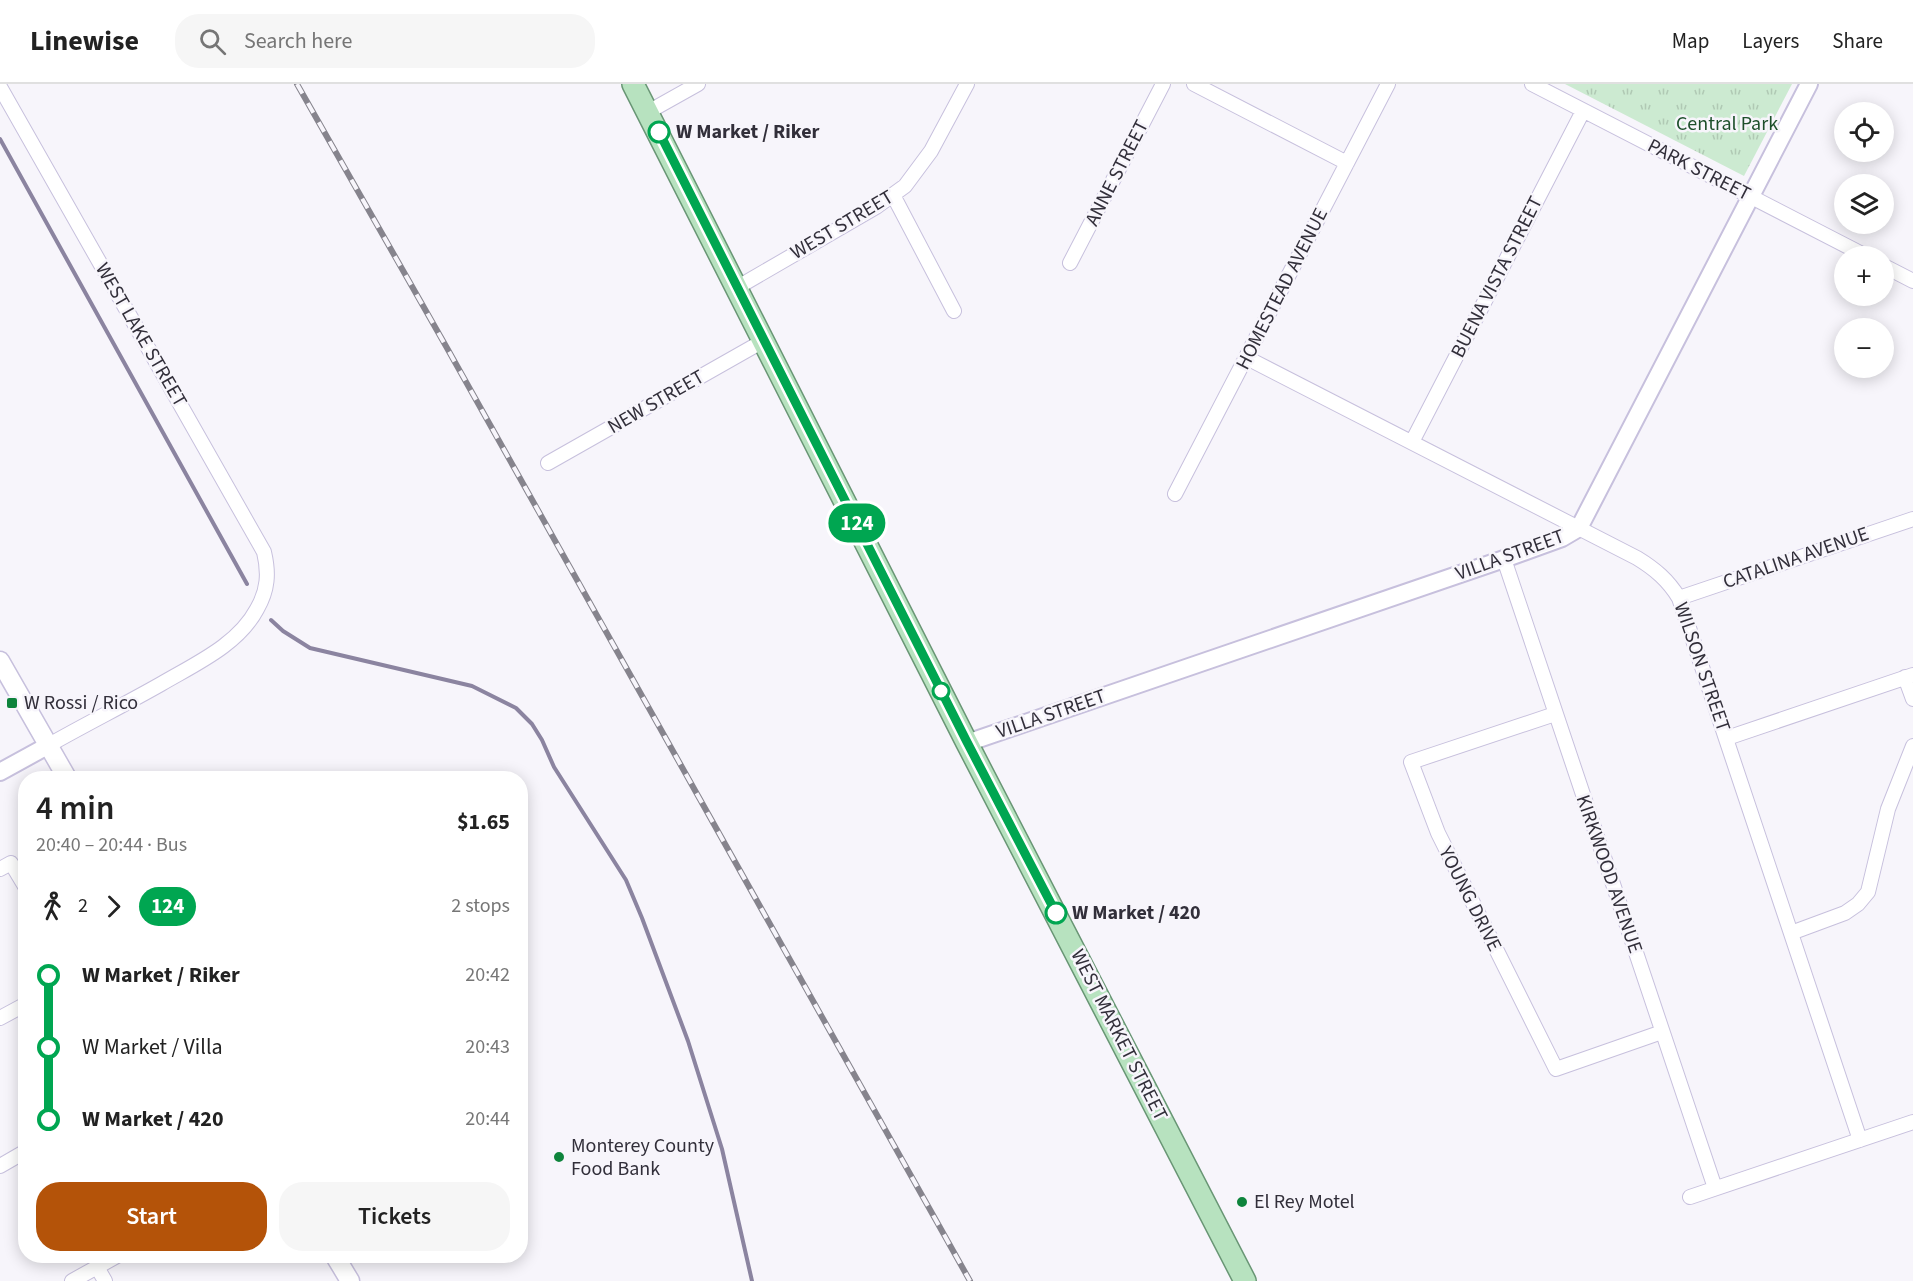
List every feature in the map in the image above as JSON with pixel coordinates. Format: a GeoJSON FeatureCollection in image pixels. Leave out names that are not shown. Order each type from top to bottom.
{"type":"FeatureCollection","features":[{"type":"Feature","properties":{"kind":"main road","name":"WEST MARKET STREET"},"geometry":{"type":"LineString","coordinates":[[633,84],[765,340],[967,742],[1245,1281]]}},
{"type":"Feature","properties":{"kind":"main road"},"geometry":{"type":"LineString","coordinates":[[0,661],[63,771]]}},
{"type":"Feature","properties":{"kind":"main road"},"geometry":{"type":"LineString","coordinates":[[340,1263],[350,1281]]}},
{"type":"Feature","properties":{"kind":"street"},"geometry":{"type":"LineString","coordinates":[[648,112],[698,84]]}},
{"type":"Feature","properties":{"kind":"street","name":"WEST STREET"},"geometry":{"type":"LineString","coordinates":[[738,287],[905,186],[931,151],[967,84]]}},
{"type":"Feature","properties":{"kind":"street","name":"ANNE STREET"},"geometry":{"type":"LineString","coordinates":[[1070,263],[1163,84]]}},
{"type":"Feature","properties":{"kind":"street"},"geometry":{"type":"LineString","coordinates":[[1194,84],[1347,163]]}},
{"type":"Feature","properties":{"kind":"street","name":"HOMESTEAD AVENUE"},"geometry":{"type":"LineString","coordinates":[[1175,494],[1388,84]]}},
{"type":"Feature","properties":{"kind":"street","name":"PARK STREET"},"geometry":{"type":"LineString","coordinates":[[1532,84],[1847,246]]}},
{"type":"Feature","properties":{"kind":"street","name":"VILLA STREET"},"geometry":{"type":"LineString","coordinates":[[967,742],[1504,559],[1562,538],[1579,528],[1809,84]]}},
{"type":"Feature","properties":{"kind":"street","name":"WEST LAKE STREET"},"geometry":{"type":"LineString","coordinates":[[0,87],[264,552],[268,571],[266,586],[257,609],[240,632],[210,656],[49,745]]}},
{"type":"Feature","properties":{"kind":"street","name":"BUENA VISTA STREET"},"geometry":{"type":"LineString","coordinates":[[1412,442],[1583,111]]}},
{"type":"Feature","properties":{"kind":"street"},"geometry":{"type":"LineString","coordinates":[[893,195],[954,311]]}},
{"type":"Feature","properties":{"kind":"street"},"geometry":{"type":"LineString","coordinates":[[1894,271],[1913,281]]}},
{"type":"Feature","properties":{"kind":"street","name":"NEW STREET"},"geometry":{"type":"LineString","coordinates":[[548,463],[765,340]]}},
{"type":"Feature","properties":{"kind":"street","name":"WILSON STREET"},"geometry":{"type":"LineString","coordinates":[[1247,358],[1579,528],[1649,566],[1667,580],[1679,598],[1860,1140]]}},
{"type":"Feature","properties":{"kind":"street","name":"CATALINA AVENUE"},"geometry":{"type":"LineString","coordinates":[[1679,598],[1913,519]]}},
{"type":"Feature","properties":{"kind":"street","name":"KIRKWOOD AVENUE"},"geometry":{"type":"LineString","coordinates":[[1504,559],[1715,1188]]}},
{"type":"Feature","properties":{"kind":"street"},"geometry":{"type":"LineString","coordinates":[[1727,738],[1909,676],[1913,699]]}},
{"type":"Feature","properties":{"kind":"street","name":"YOUNG DRIVE"},"geometry":{"type":"LineString","coordinates":[[1555,714],[1411,762],[1441,841],[1556,1069],[1662,1032]]}},
{"type":"Feature","properties":{"kind":"street"},"geometry":{"type":"LineString","coordinates":[[0,772],[49,745]]}},
{"type":"Feature","properties":{"kind":"street"},"geometry":{"type":"LineString","coordinates":[[1791,933],[1845,913],[1858,904],[1868,892],[1888,809],[1913,746]]}},
{"type":"Feature","properties":{"kind":"street"},"geometry":{"type":"LineString","coordinates":[[0,869],[11,863],[18,875]]}},
{"type":"Feature","properties":{"kind":"street"},"geometry":{"type":"LineString","coordinates":[[0,1018],[18,1008]]}},
{"type":"Feature","properties":{"kind":"street"},"geometry":{"type":"LineString","coordinates":[[1690,1197],[1913,1122]]}},
{"type":"Feature","properties":{"kind":"street"},"geometry":{"type":"LineString","coordinates":[[0,1166],[18,1156]]}},
{"type":"Feature","properties":{"kind":"street"},"geometry":{"type":"LineString","coordinates":[[72,1281],[104,1263]]}},
{"type":"Feature","properties":{"kind":"street"},"geometry":{"type":"LineString","coordinates":[[97,1267],[105,1281]]}},
{"type":"Feature","properties":{"kind":"green space","name":"Central Park"},"geometry":{"type":"Polygon","coordinates":[[[1565,84],[1792,84],[1744,176],[1565,84]]]}},
{"type":"Feature","properties":{"kind":"waterway"},"geometry":{"type":"LineString","coordinates":[[0,139],[247,584]]}},
{"type":"Feature","properties":{"kind":"waterway"},"geometry":{"type":"LineString","coordinates":[[271,620],[283,631],[310,648],[472,686],[516,708],[532,724],[554,767],[626,880],[642,918],[688,1041],[722,1149],[752,1281]]}},
{"type":"Feature","properties":{"kind":"railway"},"geometry":{"type":"LineString","coordinates":[[297,84],[970,1281]]}},
{"type":"Feature","properties":{"kind":"bus line","name":"124"},"geometry":{"type":"LineString","coordinates":[[659,132],[967,742],[1056,913]]}},
{"type":"Feature","properties":{"kind":"place","name":"W Market / Riker"},"geometry":{"type":"Point","coordinates":[659,132]}},
{"type":"Feature","properties":{"kind":"place","name":"W Rossi / Rico"},"geometry":{"type":"Point","coordinates":[12,703]}},
{"type":"Feature","properties":{"kind":"place","name":"W Market / 420"},"geometry":{"type":"Point","coordinates":[1056,913]}},
{"type":"Feature","properties":{"kind":"place","name":"Monterey County Food Bank"},"geometry":{"type":"Point","coordinates":[559,1157]}},
{"type":"Feature","properties":{"kind":"place","name":"El Rey Motel"},"geometry":{"type":"Point","coordinates":[1242,1202]}}]}
